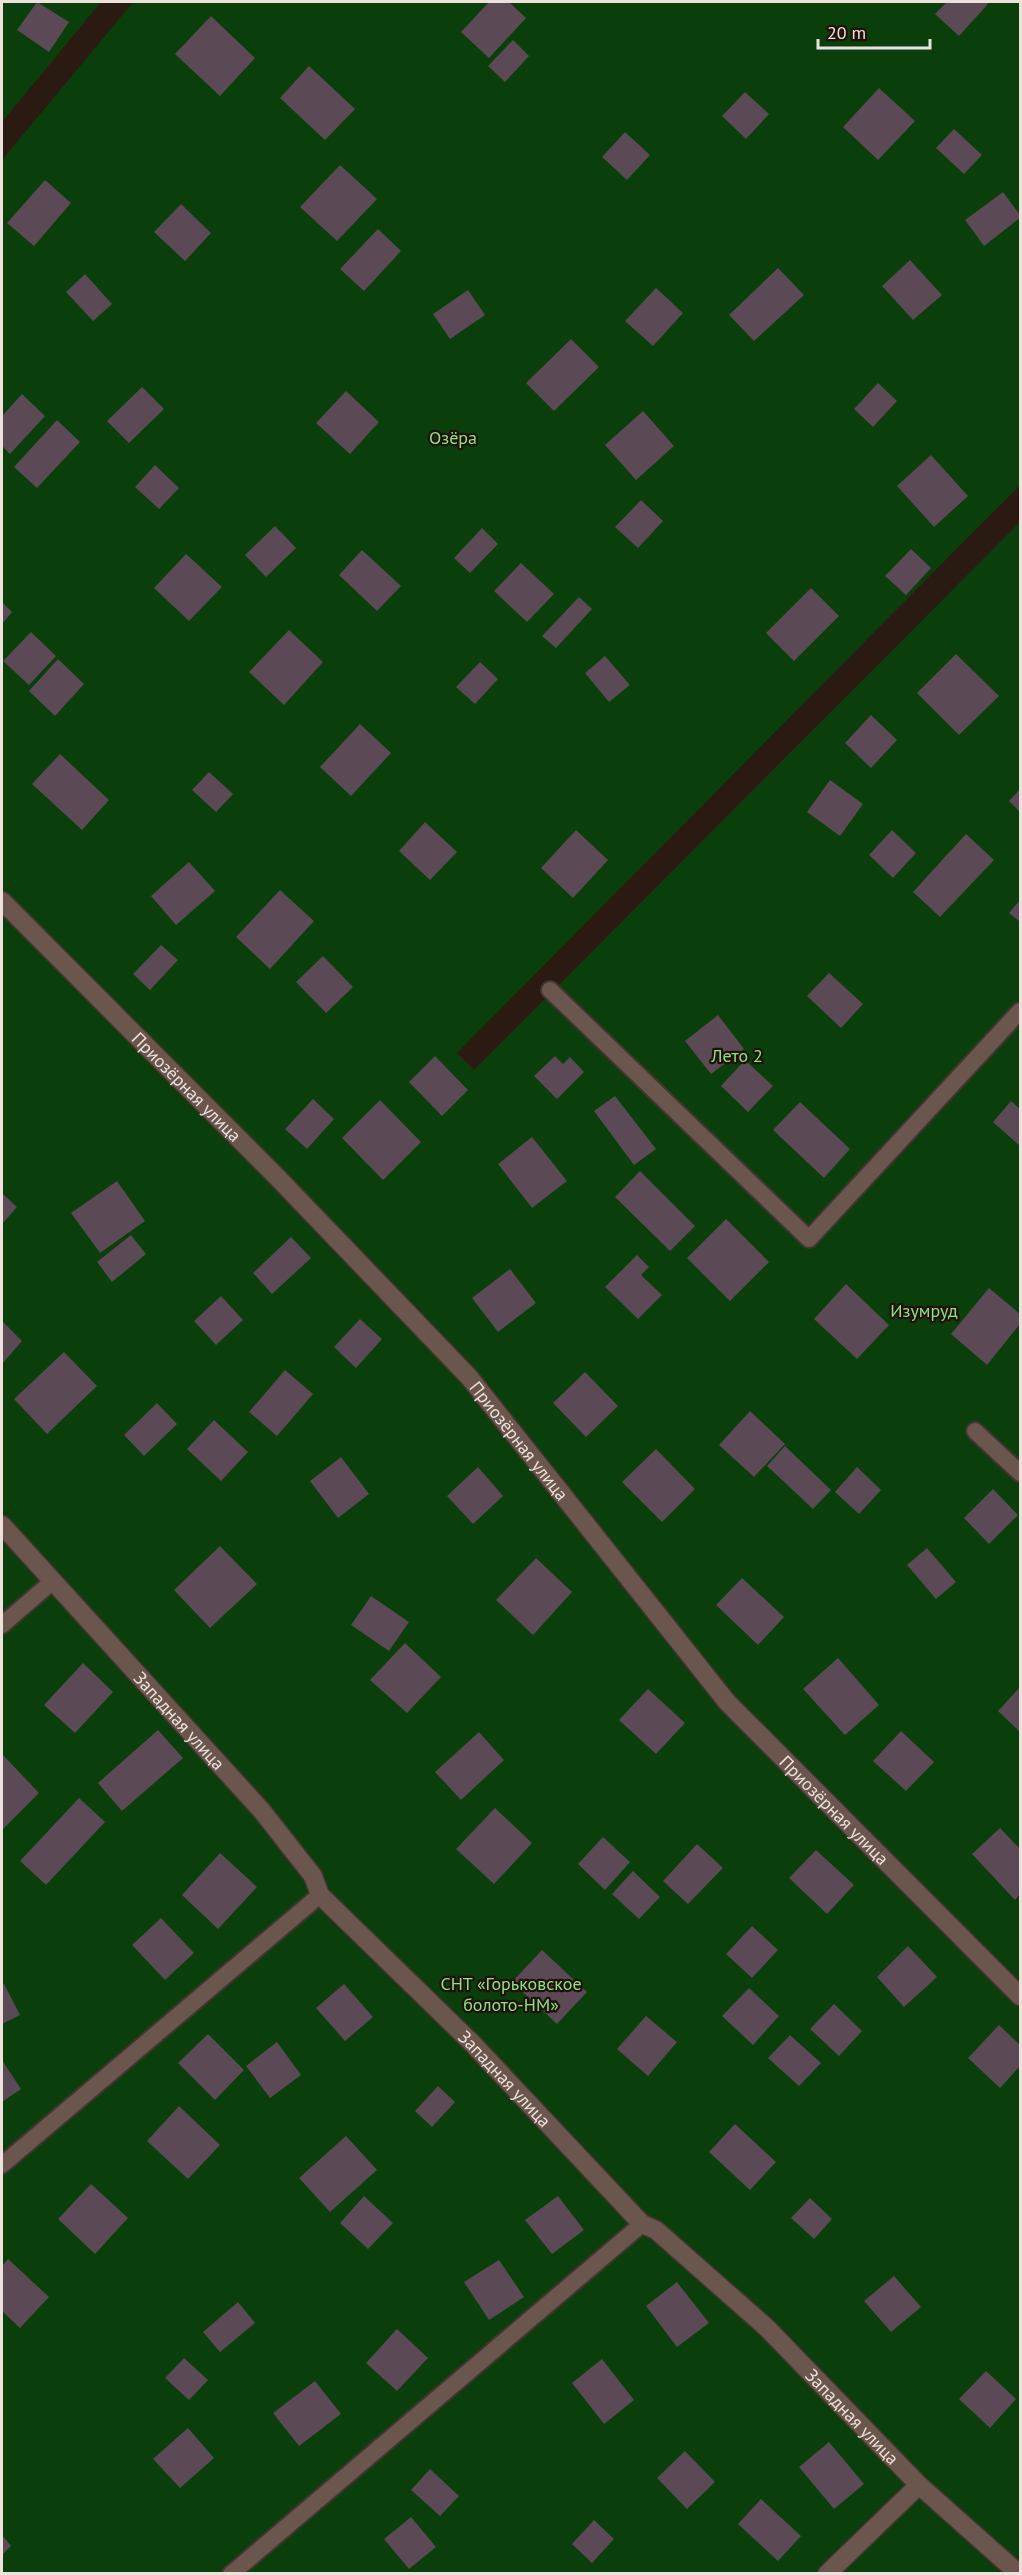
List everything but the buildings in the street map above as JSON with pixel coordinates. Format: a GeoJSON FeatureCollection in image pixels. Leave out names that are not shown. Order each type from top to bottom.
{"type":"FeatureCollection","features":[{"type":"Feature","properties":{"kind":"street","name":"Приозёрная улица"},"geometry":{"type":"LineString","coordinates":[[2,901],[276,1176],[469,1377],[728,1702],[1020,1996]]}},
{"type":"Feature","properties":{"kind":"street","name":"Западная улица"},"geometry":{"type":"LineString","coordinates":[[2,1525],[262,1811],[313,1876],[320,1895],[472,2043],[642,2224],[656,2230],[767,2328],[919,2484],[1019,2574]]}},
{"type":"Feature","properties":{"kind":"street"},"geometry":{"type":"LineString","coordinates":[[827,2574],[919,2484]]}},
{"type":"Feature","properties":{"kind":"lane"},"geometry":{"type":"LineString","coordinates":[[550,990],[809,1239],[1020,1011]]}},
{"type":"Feature","properties":{"kind":"lane"},"geometry":{"type":"LineString","coordinates":[[975,1431],[1020,1473]]}},
{"type":"Feature","properties":{"kind":"lane"},"geometry":{"type":"LineString","coordinates":[[2,1625],[53,1581]]}},
{"type":"Feature","properties":{"kind":"lane"},"geometry":{"type":"LineString","coordinates":[[2,2166],[320,1895]]}},
{"type":"Feature","properties":{"kind":"lane"},"geometry":{"type":"LineString","coordinates":[[231,2574],[642,2224]]}},
{"type":"Feature","properties":{"kind":"green space"},"geometry":{"type":"Polygon","coordinates":[[[2,2],[101,2],[2,122],[2,2]]]}},
{"type":"Feature","properties":{"kind":"green space"},"geometry":{"type":"Polygon","coordinates":[[[133,2],[1020,2],[1020,485],[457,1053],[474,1070],[1020,522],[1020,2573],[2,2574],[2,160],[133,2]]]}},
{"type":"Feature","properties":{"kind":"park label","name":"Озёра"},"geometry":{"type":"Point","coordinates":[453,437]}},
{"type":"Feature","properties":{"kind":"park label","name":"Лето 2"},"geometry":{"type":"Point","coordinates":[737,1055]}},
{"type":"Feature","properties":{"kind":"park label","name":"Изумруд"},"geometry":{"type":"Point","coordinates":[924,1310]}},
{"type":"Feature","properties":{"kind":"park label","name":"СНТ «Горьковское болото-НМ»"},"geometry":{"type":"Point","coordinates":[511,1993]}}]}
